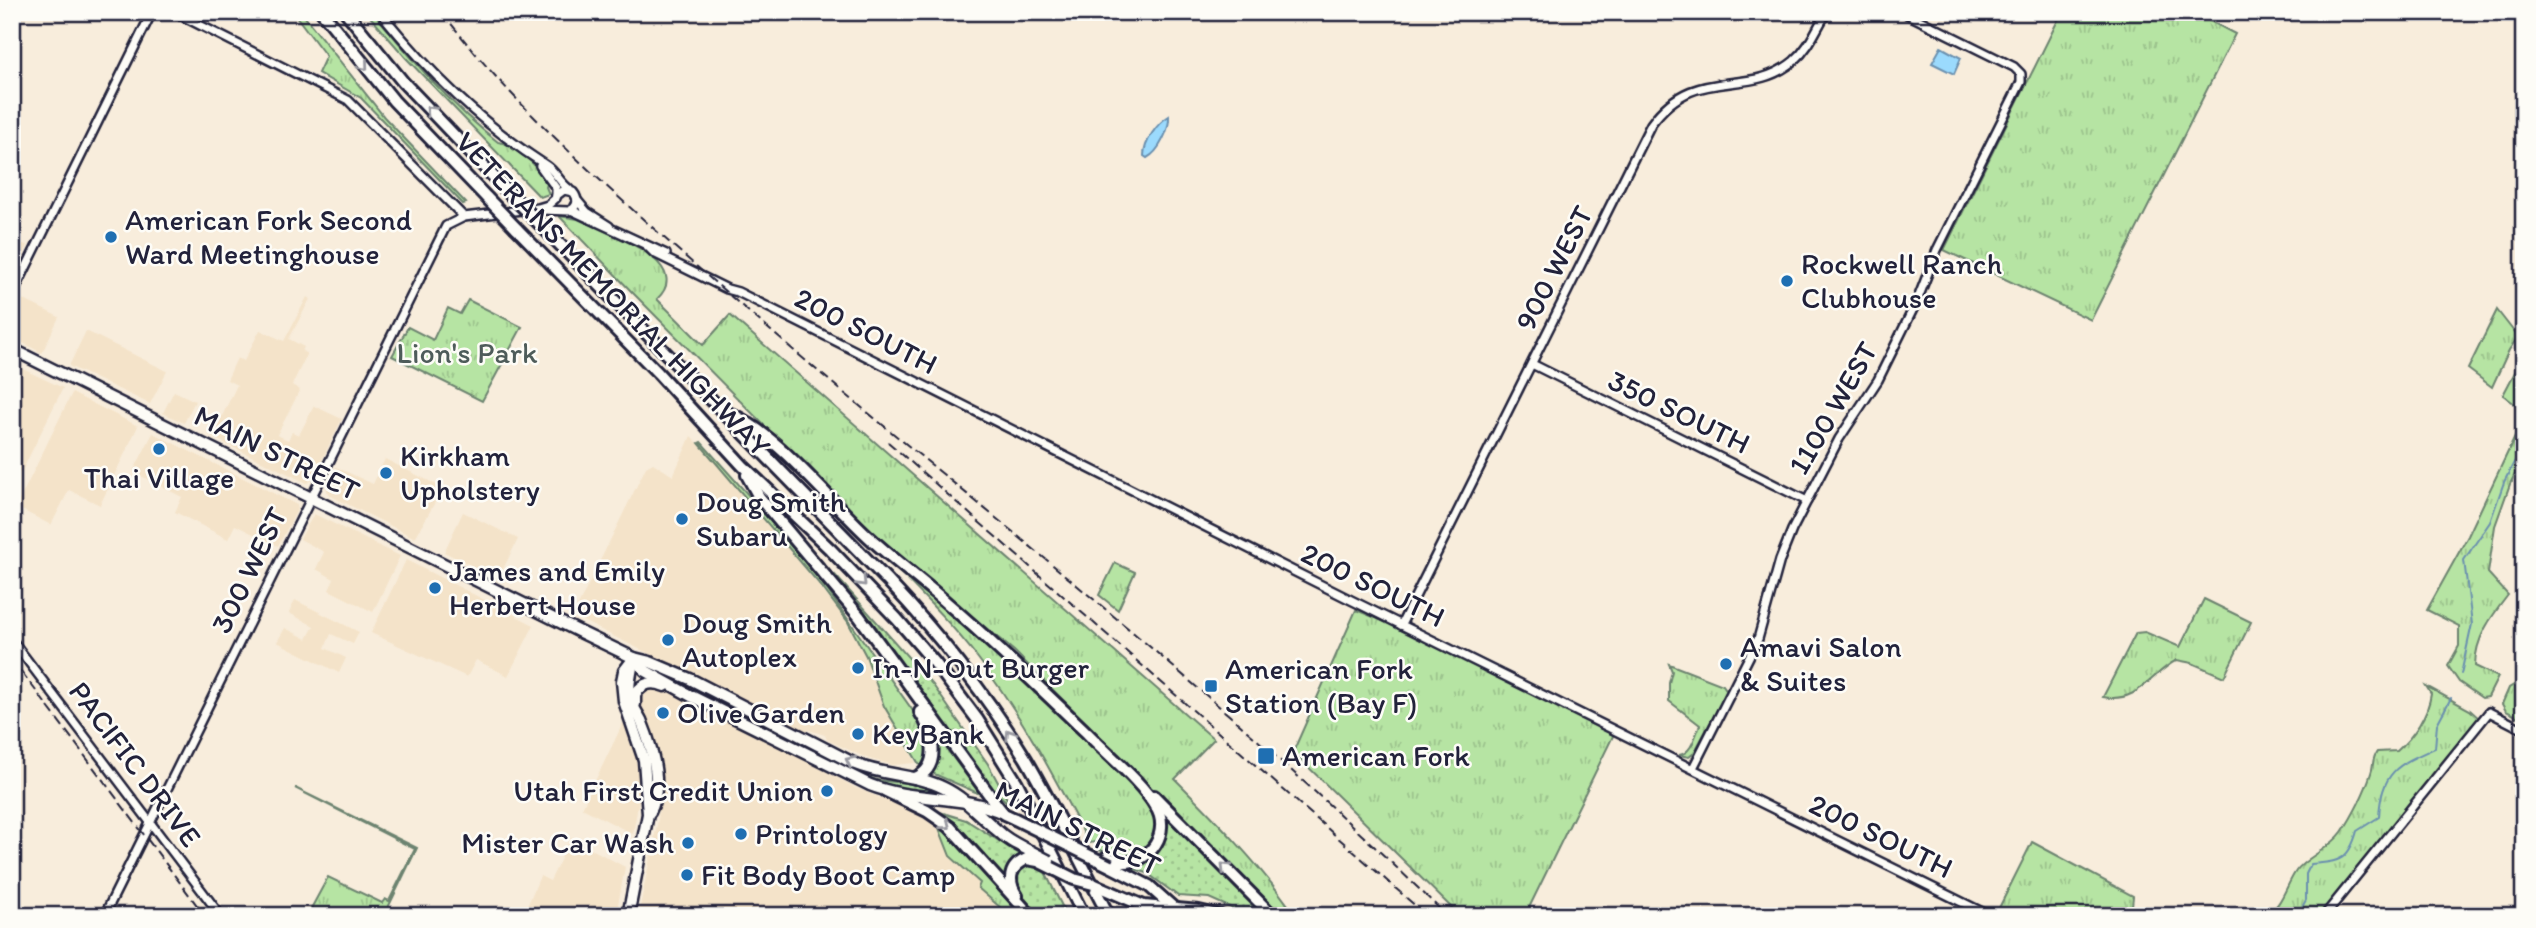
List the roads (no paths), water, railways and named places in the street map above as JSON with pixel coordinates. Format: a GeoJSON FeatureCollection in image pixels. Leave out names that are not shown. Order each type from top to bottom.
{"type":"FeatureCollection","features":[{"type":"Feature","properties":{"kind":"highway","name":"VETERANS MEMORIAL HIGHWAY"},"geometry":{"type":"LineString","coordinates":[[322,12],[394,101],[658,373],[743,466],[888,609],[948,679],[984,729],[1017,783],[1084,916]]}},
{"type":"Feature","properties":{"kind":"highway","name":"VETERANS MEMORIAL HIGHWAY"},"geometry":{"type":"LineString","coordinates":[[346,12],[403,82],[902,595],[960,662],[1026,760],[1109,916]]}},
{"type":"Feature","properties":{"kind":"highway"},"geometry":{"type":"LineString","coordinates":[[722,411],[739,417],[778,448],[872,540],[1019,668],[1156,806],[1161,819],[1160,832],[1153,849],[1140,859],[1109,862]]}},
{"type":"Feature","properties":{"kind":"highway"},"geometry":{"type":"LineString","coordinates":[[743,466],[759,497],[841,593],[1004,814]]}},
{"type":"Feature","properties":{"kind":"highway"},"geometry":{"type":"LineString","coordinates":[[877,641],[932,734],[933,747],[927,769],[915,778]]}},
{"type":"Feature","properties":{"kind":"highway"},"geometry":{"type":"LineString","coordinates":[[1119,766],[1153,794],[1273,916]]}},
{"type":"Feature","properties":{"kind":"highway"},"geometry":{"type":"LineString","coordinates":[[887,791],[927,811],[950,827],[1032,916]]}},
{"type":"Feature","properties":{"kind":"highway","name":"MAIN STREET"},"geometry":{"type":"LineString","coordinates":[[1004,814],[1048,835],[1078,843],[1153,889],[1178,913]]}},
{"type":"Feature","properties":{"kind":"highway"},"geometry":{"type":"LineString","coordinates":[[1028,855],[1014,867],[1010,881],[1014,892],[1032,916]]}},
{"type":"Feature","properties":{"kind":"highway","name":"MAIN STREET"},"geometry":{"type":"LineString","coordinates":[[1028,855],[1074,879],[1093,884],[1132,903],[1178,913]]}},
{"type":"Feature","properties":{"kind":"highway"},"geometry":{"type":"LineString","coordinates":[[1132,903],[1143,916]]}},
{"type":"Feature","properties":{"kind":"highway"},"geometry":{"type":"LineString","coordinates":[[1178,913],[1199,911],[1221,916]]}},
{"type":"Feature","properties":{"kind":"main road","name":"MAIN STREET"},"geometry":{"type":"LineString","coordinates":[[12,349],[634,658],[690,679],[862,766],[945,788],[968,803],[999,833],[1028,855]]}},
{"type":"Feature","properties":{"kind":"main road","name":"MAIN STREET"},"geometry":{"type":"LineString","coordinates":[[634,658],[646,671],[691,696],[842,772],[887,791],[968,803],[1004,814]]}},
{"type":"Feature","properties":{"kind":"main road"},"geometry":{"type":"LineString","coordinates":[[634,658],[630,694],[652,751],[656,793],[655,802],[648,814]]}},
{"type":"Feature","properties":{"kind":"main road"},"geometry":{"type":"LineString","coordinates":[[628,916],[648,814],[643,756],[624,701],[622,681],[624,671],[634,658]]}},
{"type":"Feature","properties":{"kind":"main road"},"geometry":{"type":"LineString","coordinates":[[637,711],[635,694],[646,684],[657,683],[691,696]]}},
{"type":"Feature","properties":{"kind":"street"},"geometry":{"type":"LineString","coordinates":[[12,296],[152,12]]}},
{"type":"Feature","properties":{"kind":"street"},"geometry":{"type":"LineString","coordinates":[[174,12],[348,100],[464,217],[538,208],[548,205],[564,190],[569,190]]}},
{"type":"Feature","properties":{"kind":"street"},"geometry":{"type":"LineString","coordinates":[[380,12],[454,95],[483,121],[551,170],[578,200],[571,210],[538,208]]}},
{"type":"Feature","properties":{"kind":"street","name":"900 WEST"},"geometry":{"type":"LineString","coordinates":[[1401,625],[1656,117],[1671,102],[1694,89],[1709,84],[1760,78],[1789,64],[1808,45],[1826,14]]}},
{"type":"Feature","properties":{"kind":"street","name":"1100 WEST"},"geometry":{"type":"LineString","coordinates":[[1693,768],[1758,639],[1780,560],[1807,501],[1839,439],[1878,380],[1917,301],[1941,242],[2018,90],[2021,74],[2014,67],[1908,14]]}},
{"type":"Feature","properties":{"kind":"street"},"geometry":{"type":"LineString","coordinates":[[538,162],[556,188],[560,209]]}},
{"type":"Feature","properties":{"kind":"street","name":"200 SOUTH"},"geometry":{"type":"LineString","coordinates":[[578,200],[587,212],[612,229],[647,246],[654,253],[727,289],[737,291],[1401,625],[1990,916]]}},
{"type":"Feature","properties":{"kind":"street","name":"200 SOUTH"},"geometry":{"type":"LineString","coordinates":[[571,210],[612,229]]}},
{"type":"Feature","properties":{"kind":"street","name":"300 WEST"},"geometry":{"type":"LineString","coordinates":[[104,916],[436,242],[446,226],[464,217]]}},
{"type":"Feature","properties":{"kind":"street","name":"350 SOUTH"},"geometry":{"type":"LineString","coordinates":[[1532,364],[1807,501]]}},
{"type":"Feature","properties":{"kind":"street","name":"PACIFIC DRIVE"},"geometry":{"type":"LineString","coordinates":[[12,640],[221,916]]}},
{"type":"Feature","properties":{"kind":"street"},"geometry":{"type":"LineString","coordinates":[[2324,916],[2489,712],[2524,730]]}},
{"type":"Feature","properties":{"kind":"water"},"geometry":{"type":"Polygon","coordinates":[[[1941,47],[1961,58],[1954,74],[1932,63],[1941,47]]]}},
{"type":"Feature","properties":{"kind":"water"},"geometry":{"type":"Polygon","coordinates":[[[1169,116],[1163,140],[1147,158],[1144,156],[1145,151],[1152,133],[1169,116]]]}},
{"type":"Feature","properties":{"kind":"waterway"},"geometry":{"type":"LineString","coordinates":[[2461,674],[2472,624],[2464,560],[2490,522],[2504,482],[2524,443]]}},
{"type":"Feature","properties":{"kind":"waterway"},"geometry":{"type":"LineString","coordinates":[[2297,916],[2306,900],[2306,874],[2311,864],[2342,858],[2351,848],[2357,831],[2379,817],[2383,790],[2393,772],[2401,765],[2435,748],[2437,724],[2451,698]]}},
{"type":"Feature","properties":{"kind":"railway"},"geometry":{"type":"LineString","coordinates":[[442,12],[519,101],[632,209],[823,375],[1168,662],[1309,787],[1447,916]]}},
{"type":"Feature","properties":{"kind":"railway"},"geometry":{"type":"LineString","coordinates":[[888,442],[1427,916]]}},
{"type":"Feature","properties":{"kind":"railway"},"geometry":{"type":"LineString","coordinates":[[12,659],[205,916]]}},
{"type":"Feature","properties":{"kind":"place","name":"American Fork Second Ward Meetinghouse"},"geometry":{"type":"Point","coordinates":[111,237]}},
{"type":"Feature","properties":{"kind":"place","name":"Rockwell Ranch Clubhouse"},"geometry":{"type":"Point","coordinates":[1787,281]}},
{"type":"Feature","properties":{"kind":"place","name":"Thai Village"},"geometry":{"type":"Point","coordinates":[159,449]}},
{"type":"Feature","properties":{"kind":"place","name":"Kirkham Upholstery"},"geometry":{"type":"Point","coordinates":[386,473]}},
{"type":"Feature","properties":{"kind":"place","name":"Doug Smith Subaru"},"geometry":{"type":"Point","coordinates":[682,519]}},
{"type":"Feature","properties":{"kind":"place","name":"James and Emily Herbert House"},"geometry":{"type":"Point","coordinates":[435,588]}},
{"type":"Feature","properties":{"kind":"place","name":"Doug Smith Autoplex"},"geometry":{"type":"Point","coordinates":[668,640]}},
{"type":"Feature","properties":{"kind":"place","name":"Amavi Salon & Suites"},"geometry":{"type":"Point","coordinates":[1726,664]}},
{"type":"Feature","properties":{"kind":"place","name":"In-N-Out Burger"},"geometry":{"type":"Point","coordinates":[858,668]}},
{"type":"Feature","properties":{"kind":"place","name":"American Fork Station (Bay F)"},"geometry":{"type":"Point","coordinates":[1211,686]}},
{"type":"Feature","properties":{"kind":"place","name":"Olive Garden"},"geometry":{"type":"Point","coordinates":[663,713]}},
{"type":"Feature","properties":{"kind":"place","name":"KeyBank"},"geometry":{"type":"Point","coordinates":[858,734]}},
{"type":"Feature","properties":{"kind":"place","name":"American Fork"},"geometry":{"type":"Point","coordinates":[1266,756]}},
{"type":"Feature","properties":{"kind":"place","name":"Utah First Credit Union"},"geometry":{"type":"Point","coordinates":[827,791]}},
{"type":"Feature","properties":{"kind":"place","name":"Printology"},"geometry":{"type":"Point","coordinates":[741,834]}},
{"type":"Feature","properties":{"kind":"place","name":"Mister Car Wash"},"geometry":{"type":"Point","coordinates":[688,843]}},
{"type":"Feature","properties":{"kind":"place","name":"Fit Body Boot Camp"},"geometry":{"type":"Point","coordinates":[687,875]}},
{"type":"Feature","properties":{"kind":"park label","name":"Lion's Park"},"geometry":{"type":"Point","coordinates":[467,353]}}]}
